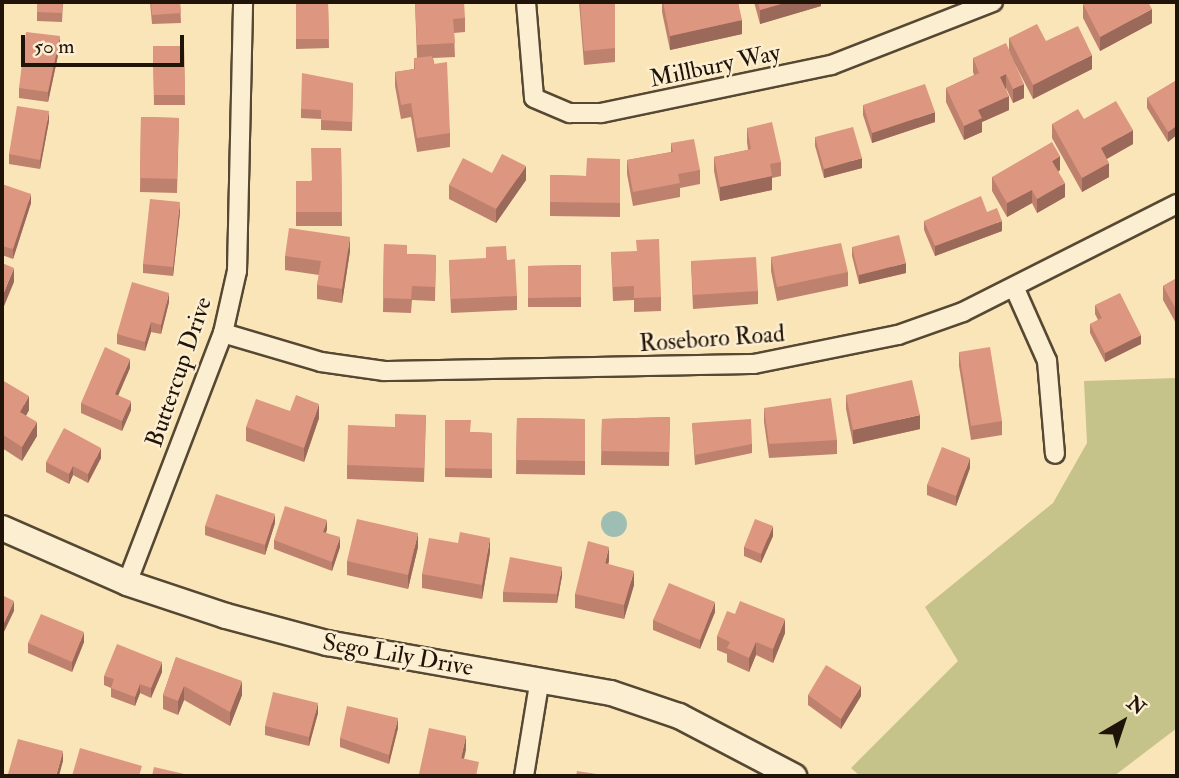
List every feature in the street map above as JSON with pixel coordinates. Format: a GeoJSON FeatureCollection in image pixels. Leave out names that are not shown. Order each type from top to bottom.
{"type":"FeatureCollection","features":[{"type":"Feature","properties":{"kind":"street","name":"Buttercup Drive"},"geometry":{"type":"LineString","coordinates":[[127,583],[223,334],[243,208],[243,2]]}},
{"type":"Feature","properties":{"kind":"street","name":"Millbury Way"},"geometry":{"type":"LineString","coordinates":[[526,2],[534,98],[570,113],[601,113],[831,65],[993,2]]}},
{"type":"Feature","properties":{"kind":"street","name":"Roseboro Road"},"geometry":{"type":"LineString","coordinates":[[223,334],[321,362],[384,370],[754,364],[898,335],[1015,289],[1177,204]]}},
{"type":"Feature","properties":{"kind":"street"},"geometry":{"type":"LineString","coordinates":[[1015,289],[1047,361],[1055,454]]}},
{"type":"Feature","properties":{"kind":"street","name":"Sego Lily Drive"},"geometry":{"type":"LineString","coordinates":[[2,528],[127,583],[327,643],[540,678],[679,716],[794,776]]}},
{"type":"Feature","properties":{"kind":"street"},"geometry":{"type":"LineString","coordinates":[[523,776],[540,678]]}},
{"type":"Feature","properties":{"kind":"shaded area"},"geometry":{"type":"Polygon","coordinates":[[[1177,378],[1177,728],[1114,776],[860,776],[851,768],[958,661],[925,607],[1053,503],[1087,443],[1084,381],[1177,378]]]}},
{"type":"Feature","properties":{"kind":"water"},"geometry":{"type":"Polygon","coordinates":[[[614,511],[623,515],[627,524],[623,533],[614,537],[605,533],[601,524],[605,515],[614,511]]]}},
{"type":"Feature","properties":{"kind":"building"},"geometry":{"type":"Polygon","coordinates":[[[37,2],[62,2],[62,13],[37,12],[37,2]]]}},
{"type":"Feature","properties":{"kind":"building"},"geometry":{"type":"Polygon","coordinates":[[[151,2],[180,2],[181,13],[152,15],[151,2]]]}},
{"type":"Feature","properties":{"kind":"building"},"geometry":{"type":"Polygon","coordinates":[[[296,2],[328,2],[329,39],[296,39],[296,2]]]}},
{"type":"Feature","properties":{"kind":"building"},"geometry":{"type":"Polygon","coordinates":[[[415,2],[464,2],[465,18],[453,19],[455,43],[417,45],[415,2]]]}},
{"type":"Feature","properties":{"kind":"building"},"geometry":{"type":"Polygon","coordinates":[[[580,2],[615,2],[615,48],[584,51],[580,2]]]}},
{"type":"Feature","properties":{"kind":"building"},"geometry":{"type":"Polygon","coordinates":[[[663,2],[738,2],[742,20],[670,36],[663,2]]]}},
{"type":"Feature","properties":{"kind":"building"},"geometry":{"type":"Polygon","coordinates":[[[758,2],[788,2],[760,10],[758,2]]]}},
{"type":"Feature","properties":{"kind":"building"},"geometry":{"type":"Polygon","coordinates":[[[1148,2],[1152,9],[1100,37],[1083,4],[1148,2]]]}},
{"type":"Feature","properties":{"kind":"building"},"geometry":{"type":"Polygon","coordinates":[[[1037,24],[1046,41],[1078,26],[1092,55],[1033,85],[1009,38],[1037,24]]]}},
{"type":"Feature","properties":{"kind":"building"},"geometry":{"type":"Polygon","coordinates":[[[26,32],[60,36],[48,92],[19,88],[26,32]]]}},
{"type":"Feature","properties":{"kind":"building"},"geometry":{"type":"Polygon","coordinates":[[[1006,43],[1024,84],[1013,89],[1006,74],[1000,77],[1009,96],[978,110],[982,118],[964,126],[946,88],[979,73],[973,58],[1006,43]]]}},
{"type":"Feature","properties":{"kind":"building"},"geometry":{"type":"Polygon","coordinates":[[[153,46],[184,46],[185,95],[154,95],[153,46]]]}},
{"type":"Feature","properties":{"kind":"building"},"geometry":{"type":"Polygon","coordinates":[[[432,56],[434,64],[447,62],[450,133],[417,138],[411,103],[401,105],[395,72],[415,69],[414,58],[432,56]]]}},
{"type":"Feature","properties":{"kind":"building"},"geometry":{"type":"Polygon","coordinates":[[[302,73],[353,83],[352,122],[321,120],[321,110],[301,109],[302,73]]]}},
{"type":"Feature","properties":{"kind":"building"},"geometry":{"type":"Polygon","coordinates":[[[1177,80],[1177,125],[1168,132],[1147,98],[1177,80]]]}},
{"type":"Feature","properties":{"kind":"building"},"geometry":{"type":"Polygon","coordinates":[[[925,84],[935,112],[872,133],[863,105],[925,84]]]}},
{"type":"Feature","properties":{"kind":"building"},"geometry":{"type":"Polygon","coordinates":[[[1116,101],[1133,130],[1101,148],[1109,163],[1082,178],[1052,124],[1078,109],[1084,119],[1116,101]]]}},
{"type":"Feature","properties":{"kind":"building"},"geometry":{"type":"Polygon","coordinates":[[[17,106],[49,111],[40,160],[9,154],[17,106]]]}},
{"type":"Feature","properties":{"kind":"building"},"geometry":{"type":"Polygon","coordinates":[[[141,117],[179,118],[177,179],[140,178],[141,117]]]}},
{"type":"Feature","properties":{"kind":"building"},"geometry":{"type":"Polygon","coordinates":[[[772,122],[781,162],[770,164],[772,176],[720,187],[714,157],[751,149],[747,128],[772,122]]]}},
{"type":"Feature","properties":{"kind":"building"},"geometry":{"type":"Polygon","coordinates":[[[853,127],[862,158],[824,169],[815,137],[853,127]]]}},
{"type":"Feature","properties":{"kind":"building"},"geometry":{"type":"Polygon","coordinates":[[[694,139],[700,170],[678,174],[680,183],[633,192],[627,160],[673,152],[671,143],[694,139]]]}},
{"type":"Feature","properties":{"kind":"building"},"geometry":{"type":"Polygon","coordinates":[[[1052,142],[1060,156],[1052,161],[1065,183],[1037,199],[1032,190],[1007,203],[992,177],[1052,142]]]}},
{"type":"Feature","properties":{"kind":"building"},"geometry":{"type":"Polygon","coordinates":[[[311,148],[341,148],[342,212],[296,212],[296,181],[312,181],[311,148]]]}},
{"type":"Feature","properties":{"kind":"building"},"geometry":{"type":"Polygon","coordinates":[[[502,154],[526,166],[496,209],[449,185],[463,158],[492,173],[502,154]]]}},
{"type":"Feature","properties":{"kind":"building"},"geometry":{"type":"Polygon","coordinates":[[[587,158],[620,159],[620,203],[550,202],[550,175],[586,176],[587,158]]]}},
{"type":"Feature","properties":{"kind":"building"},"geometry":{"type":"Polygon","coordinates":[[[2,184],[31,194],[13,249],[2,246],[2,184]]]}},
{"type":"Feature","properties":{"kind":"building"},"geometry":{"type":"Polygon","coordinates":[[[981,196],[987,212],[997,208],[1002,221],[935,246],[924,221],[981,196]]]}},
{"type":"Feature","properties":{"kind":"building"},"geometry":{"type":"Polygon","coordinates":[[[150,199],[180,202],[173,267],[143,264],[150,199]]]}},
{"type":"Feature","properties":{"kind":"building"},"geometry":{"type":"Polygon","coordinates":[[[289,228],[350,237],[342,289],[317,285],[321,261],[285,256],[289,228]]]}},
{"type":"Feature","properties":{"kind":"building"},"geometry":{"type":"Polygon","coordinates":[[[899,235],[906,263],[859,275],[852,247],[899,235]]]}},
{"type":"Feature","properties":{"kind":"building"},"geometry":{"type":"Polygon","coordinates":[[[659,239],[661,297],[634,298],[634,286],[613,287],[611,252],[637,251],[636,240],[659,239]]]}},
{"type":"Feature","properties":{"kind":"building"},"geometry":{"type":"Polygon","coordinates":[[[841,243],[848,272],[777,287],[771,257],[841,243]]]}},
{"type":"Feature","properties":{"kind":"building"},"geometry":{"type":"Polygon","coordinates":[[[384,244],[407,245],[407,254],[436,255],[435,287],[412,286],[411,299],[383,298],[384,244]]]}},
{"type":"Feature","properties":{"kind":"building"},"geometry":{"type":"Polygon","coordinates":[[[506,246],[507,260],[515,259],[517,296],[451,299],[449,260],[486,258],[486,247],[506,246]]]}},
{"type":"Feature","properties":{"kind":"building"},"geometry":{"type":"Polygon","coordinates":[[[756,257],[758,291],[693,295],[691,261],[756,257]]]}},
{"type":"Feature","properties":{"kind":"building"},"geometry":{"type":"Polygon","coordinates":[[[2,263],[14,268],[2,297],[2,263]]]}},
{"type":"Feature","properties":{"kind":"building"},"geometry":{"type":"Polygon","coordinates":[[[581,265],[581,297],[528,298],[528,266],[581,265]]]}},
{"type":"Feature","properties":{"kind":"building"},"geometry":{"type":"Polygon","coordinates":[[[1177,278],[1177,311],[1163,286],[1177,278]]]}},
{"type":"Feature","properties":{"kind":"building"},"geometry":{"type":"Polygon","coordinates":[[[132,282],[169,293],[161,325],[151,322],[145,342],[117,334],[132,282]]]}},
{"type":"Feature","properties":{"kind":"building"},"geometry":{"type":"Polygon","coordinates":[[[1120,293],[1141,335],[1105,353],[1090,324],[1102,318],[1095,305],[1120,293]]]}},
{"type":"Feature","properties":{"kind":"building"},"geometry":{"type":"Polygon","coordinates":[[[105,347],[130,359],[115,394],[131,401],[122,421],[81,403],[105,347]]]}},
{"type":"Feature","properties":{"kind":"building"},"geometry":{"type":"Polygon","coordinates":[[[990,347],[1002,421],[971,426],[959,352],[990,347]]]}},
{"type":"Feature","properties":{"kind":"building"},"geometry":{"type":"Polygon","coordinates":[[[2,380],[29,396],[20,412],[37,422],[22,447],[2,434],[2,380]]]}},
{"type":"Feature","properties":{"kind":"building"},"geometry":{"type":"Polygon","coordinates":[[[912,380],[920,415],[853,430],[846,395],[912,380]]]}},
{"type":"Feature","properties":{"kind":"building"},"geometry":{"type":"Polygon","coordinates":[[[296,395],[319,404],[304,448],[246,427],[256,399],[290,411],[296,395]]]}},
{"type":"Feature","properties":{"kind":"building"},"geometry":{"type":"Polygon","coordinates":[[[831,398],[837,440],[769,444],[764,408],[831,398]]]}},
{"type":"Feature","properties":{"kind":"building"},"geometry":{"type":"Polygon","coordinates":[[[395,414],[426,415],[424,468],[347,465],[348,425],[395,427],[395,414]]]}},
{"type":"Feature","properties":{"kind":"building"},"geometry":{"type":"Polygon","coordinates":[[[670,417],[669,452],[601,451],[602,419],[670,417]]]}},
{"type":"Feature","properties":{"kind":"building"},"geometry":{"type":"Polygon","coordinates":[[[517,418],[585,419],[585,461],[516,460],[517,418]]]}},
{"type":"Feature","properties":{"kind":"building"},"geometry":{"type":"Polygon","coordinates":[[[751,419],[752,444],[695,455],[692,423],[751,419]]]}},
{"type":"Feature","properties":{"kind":"building"},"geometry":{"type":"Polygon","coordinates":[[[445,420],[471,420],[470,432],[492,433],[492,469],[445,468],[445,420]]]}},
{"type":"Feature","properties":{"kind":"building"},"geometry":{"type":"Polygon","coordinates":[[[64,428],[101,448],[88,474],[73,466],[69,474],[46,462],[64,428]]]}},
{"type":"Feature","properties":{"kind":"building"},"geometry":{"type":"Polygon","coordinates":[[[942,447],[970,458],[956,496],[927,485],[942,447]]]}},
{"type":"Feature","properties":{"kind":"building"},"geometry":{"type":"Polygon","coordinates":[[[216,494],[275,514],[265,545],[205,526],[216,494]]]}},
{"type":"Feature","properties":{"kind":"building"},"geometry":{"type":"Polygon","coordinates":[[[285,506],[327,520],[323,532],[340,537],[332,562],[274,540],[285,506]]]}},
{"type":"Feature","properties":{"kind":"building"},"geometry":{"type":"Polygon","coordinates":[[[357,519],[418,533],[408,575],[347,561],[357,519]]]}},
{"type":"Feature","properties":{"kind":"building"},"geometry":{"type":"Polygon","coordinates":[[[755,519],[773,526],[761,554],[744,547],[755,519]]]}},
{"type":"Feature","properties":{"kind":"building"},"geometry":{"type":"Polygon","coordinates":[[[460,532],[490,538],[482,585],[422,574],[429,538],[458,543],[460,532]]]}},
{"type":"Feature","properties":{"kind":"building"},"geometry":{"type":"Polygon","coordinates":[[[588,541],[609,547],[605,563],[634,571],[624,605],[575,594],[588,541]]]}},
{"type":"Feature","properties":{"kind":"building"},"geometry":{"type":"Polygon","coordinates":[[[510,557],[562,567],[557,594],[503,592],[510,557]]]}},
{"type":"Feature","properties":{"kind":"building"},"geometry":{"type":"Polygon","coordinates":[[[669,583],[715,602],[700,640],[653,620],[669,583]]]}},
{"type":"Feature","properties":{"kind":"building"},"geometry":{"type":"Polygon","coordinates":[[[2,595],[14,601],[2,627],[2,595]]]}},
{"type":"Feature","properties":{"kind":"building"},"geometry":{"type":"Polygon","coordinates":[[[740,601],[785,619],[773,649],[756,642],[749,658],[727,648],[730,642],[717,636],[727,611],[735,614],[740,601]]]}},
{"type":"Feature","properties":{"kind":"building"},"geometry":{"type":"Polygon","coordinates":[[[41,614],[84,632],[72,662],[28,643],[41,614]]]}},
{"type":"Feature","properties":{"kind":"building"},"geometry":{"type":"Polygon","coordinates":[[[117,644],[162,662],[151,688],[140,684],[135,697],[111,688],[114,679],[104,676],[117,644]]]}},
{"type":"Feature","properties":{"kind":"building"},"geometry":{"type":"Polygon","coordinates":[[[176,657],[242,681],[230,712],[184,686],[178,701],[163,695],[176,657]]]}},
{"type":"Feature","properties":{"kind":"building"},"geometry":{"type":"Polygon","coordinates":[[[826,665],[861,686],[841,719],[808,695],[826,665]]]}},
{"type":"Feature","properties":{"kind":"building"},"geometry":{"type":"Polygon","coordinates":[[[273,692],[318,703],[309,737],[265,726],[273,692]]]}},
{"type":"Feature","properties":{"kind":"building"},"geometry":{"type":"Polygon","coordinates":[[[347,706],[398,718],[389,755],[340,738],[347,706]]]}},
{"type":"Feature","properties":{"kind":"building"},"geometry":{"type":"Polygon","coordinates":[[[429,728],[466,736],[461,758],[479,762],[476,776],[419,774],[429,728]]]}},
{"type":"Feature","properties":{"kind":"building"},"geometry":{"type":"Polygon","coordinates":[[[18,739],[63,751],[56,776],[8,774],[18,739]]]}},
{"type":"Feature","properties":{"kind":"building"},"geometry":{"type":"Polygon","coordinates":[[[80,748],[142,766],[139,776],[72,776],[80,748]]]}},
{"type":"Feature","properties":{"kind":"building"},"geometry":{"type":"Polygon","coordinates":[[[154,767],[193,776],[152,776],[154,767]]]}},
{"type":"Feature","properties":{"kind":"building"},"geometry":{"type":"Polygon","coordinates":[[[577,771],[610,776],[576,776],[577,771]]]}}]}
